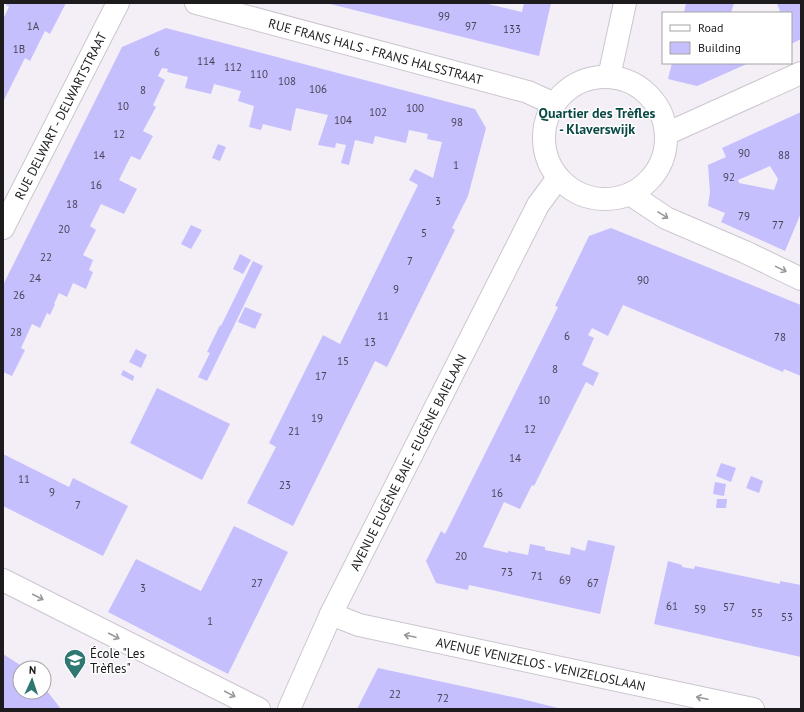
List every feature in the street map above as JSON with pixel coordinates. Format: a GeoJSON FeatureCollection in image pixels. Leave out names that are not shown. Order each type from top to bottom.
{"type":"FeatureCollection","features":[{"type":"Feature","properties":{"kind":"street","name":"RUE DELWART - DELWARTSTRAAT"},"geometry":{"type":"LineString","coordinates":[[3,228],[118,3]]}},
{"type":"Feature","properties":{"kind":"street","name":"RUE FRANS HALS - FRANS HALSSTRAAT"},"geometry":{"type":"LineString","coordinates":[[196,3],[528,92],[554,104]]}},
{"type":"Feature","properties":{"kind":"street"},"geometry":{"type":"LineString","coordinates":[[609,77],[625,3]]}},
{"type":"Feature","properties":{"kind":"street"},"geometry":{"type":"LineString","coordinates":[[666,134],[801,73]]}},
{"type":"Feature","properties":{"kind":"street"},"geometry":{"type":"LineString","coordinates":[[609,77],[626,81],[642,90],[654,102],[662,117],[666,134],[663,158],[650,180],[630,194],[611,199],[592,198],[573,191],[558,178],[549,165],[544,150],[543,134],[546,118],[554,104],[564,92],[578,83],[593,78],[609,77]]}},
{"type":"Feature","properties":{"kind":"street","name":"AVENUE EUGÈNE BAIE - EUGÈNE BAIELAAN"},"geometry":{"type":"LineString","coordinates":[[289,709],[331,614],[538,205],[558,178]]}},
{"type":"Feature","properties":{"kind":"street"},"geometry":{"type":"LineString","coordinates":[[630,194],[666,218],[745,252],[801,279]]}},
{"type":"Feature","properties":{"kind":"street"},"geometry":{"type":"LineString","coordinates":[[3,580],[259,709]]}},
{"type":"Feature","properties":{"kind":"street","name":"AVENUE VENIZELOS - VENIZELOSLAAN"},"geometry":{"type":"LineString","coordinates":[[331,614],[359,625],[753,709]]}},
{"type":"Feature","properties":{"kind":"building"},"geometry":{"type":"Polygon","coordinates":[[[7,3],[66,3],[50,34],[45,31],[30,61],[25,58],[3,102],[3,19],[9,7],[6,5],[7,3]]]}},
{"type":"Feature","properties":{"kind":"building"},"geometry":{"type":"Polygon","coordinates":[[[326,3],[484,3],[522,12],[524,3],[551,3],[539,56],[326,3]]]}},
{"type":"Feature","properties":{"kind":"building"},"geometry":{"type":"Polygon","coordinates":[[[686,3],[734,3],[731,12],[684,12],[686,3]]]}},
{"type":"Feature","properties":{"kind":"building"},"geometry":{"type":"Polygon","coordinates":[[[801,3],[801,39],[792,44],[792,12],[778,12],[780,11],[777,4],[801,3]]]}},
{"type":"Feature","properties":{"kind":"building"},"geometry":{"type":"Polygon","coordinates":[[[166,28],[475,109],[486,128],[468,196],[452,228],[455,230],[387,367],[375,361],[293,526],[247,503],[276,447],[269,443],[323,335],[340,344],[418,185],[409,180],[415,169],[433,178],[442,142],[427,139],[428,134],[409,130],[406,143],[375,136],[373,144],[355,140],[349,165],[341,163],[346,145],[336,143],[335,148],[318,145],[328,115],[296,108],[291,131],[263,124],[261,130],[249,127],[254,106],[238,101],[241,91],[214,84],[211,94],[185,88],[188,77],[167,72],[168,69],[162,68],[158,76],[165,80],[153,105],[156,107],[143,131],[153,136],[140,160],[131,156],[119,180],[137,189],[124,214],[101,204],[90,226],[96,230],[83,255],[93,260],[89,270],[93,272],[86,289],[73,283],[67,297],[59,293],[50,315],[47,313],[40,328],[32,324],[21,348],[25,350],[12,376],[3,372],[3,285],[122,47],[166,28]]]}},
{"type":"Feature","properties":{"kind":"building"},"geometry":{"type":"Polygon","coordinates":[[[672,64],[747,64],[697,86],[668,79],[672,64]]]}},
{"type":"Feature","properties":{"kind":"building"},"geometry":{"type":"Polygon","coordinates":[[[801,112],[801,213],[785,251],[721,222],[725,213],[708,206],[710,192],[708,165],[726,157],[722,148],[801,112]],[[770,166],[738,180],[739,183],[774,190],[778,179],[770,166]]]}},
{"type":"Feature","properties":{"kind":"building"},"geometry":{"type":"Polygon","coordinates":[[[218,144],[226,147],[220,161],[212,158],[218,144]]]}},
{"type":"Feature","properties":{"kind":"building"},"geometry":{"type":"Polygon","coordinates":[[[191,225],[202,230],[191,249],[181,244],[191,225]]]}},
{"type":"Feature","properties":{"kind":"building"},"geometry":{"type":"Polygon","coordinates":[[[611,228],[801,305],[801,376],[784,369],[783,372],[623,305],[608,336],[592,328],[588,335],[594,338],[582,365],[599,373],[593,386],[586,382],[534,486],[532,485],[520,509],[504,502],[483,547],[508,553],[508,551],[528,555],[530,544],[545,547],[545,550],[570,555],[571,547],[585,551],[588,540],[615,546],[600,614],[469,585],[468,590],[436,583],[426,561],[441,531],[445,534],[558,307],[555,306],[589,236],[611,228]]]}},
{"type":"Feature","properties":{"kind":"building"},"geometry":{"type":"Polygon","coordinates":[[[240,254],[251,260],[243,274],[233,269],[240,254]]]}},
{"type":"Feature","properties":{"kind":"building"},"geometry":{"type":"Polygon","coordinates":[[[253,261],[263,266],[207,381],[198,377],[210,353],[207,352],[253,261]]]}},
{"type":"Feature","properties":{"kind":"building"},"geometry":{"type":"Polygon","coordinates":[[[245,307],[262,314],[255,329],[238,322],[245,307]]]}},
{"type":"Feature","properties":{"kind":"building"},"geometry":{"type":"Polygon","coordinates":[[[136,349],[147,355],[141,368],[129,362],[136,349]]]}},
{"type":"Feature","properties":{"kind":"building"},"geometry":{"type":"Polygon","coordinates":[[[123,370],[134,376],[133,381],[121,375],[123,370]]]}},
{"type":"Feature","properties":{"kind":"building"},"geometry":{"type":"Polygon","coordinates":[[[157,388],[230,424],[202,480],[130,443],[157,388]]]}},
{"type":"Feature","properties":{"kind":"building"},"geometry":{"type":"Polygon","coordinates":[[[3,454],[69,487],[73,478],[128,506],[103,556],[3,506],[3,454]]]}},
{"type":"Feature","properties":{"kind":"building"},"geometry":{"type":"Polygon","coordinates":[[[721,463],[736,468],[731,482],[716,476],[721,463]]]}},
{"type":"Feature","properties":{"kind":"building"},"geometry":{"type":"Polygon","coordinates":[[[751,476],[763,481],[759,493],[746,488],[751,476]]]}},
{"type":"Feature","properties":{"kind":"building"},"geometry":{"type":"Polygon","coordinates":[[[715,482],[726,484],[724,496],[713,494],[715,482]]]}},
{"type":"Feature","properties":{"kind":"building"},"geometry":{"type":"Polygon","coordinates":[[[717,499],[727,499],[726,508],[716,508],[717,499]]]}},
{"type":"Feature","properties":{"kind":"building"},"geometry":{"type":"Polygon","coordinates":[[[234,526],[288,552],[228,674],[108,612],[136,559],[201,591],[234,526]]]}},
{"type":"Feature","properties":{"kind":"building"},"geometry":{"type":"Polygon","coordinates":[[[668,561],[682,565],[682,567],[694,569],[695,566],[780,584],[780,581],[801,585],[801,657],[654,624],[668,561]]]}},
{"type":"Feature","properties":{"kind":"building"},"geometry":{"type":"Polygon","coordinates":[[[3,654],[12,660],[12,700],[52,700],[52,697],[61,709],[3,709],[3,654]]]}},
{"type":"Feature","properties":{"kind":"building"},"geometry":{"type":"Polygon","coordinates":[[[378,668],[522,699],[562,709],[357,709],[378,668]]]}},
{"type":"Feature","properties":{"kind":"place","name":"École \"Les Trèfles\""},"geometry":{"type":"Point","coordinates":[75,680]}},
{"type":"Feature","properties":{"kind":"district","name":"Quartier des Trèfles - Klaverswijk"},"geometry":{"type":"Point","coordinates":[597,122]}}]}
